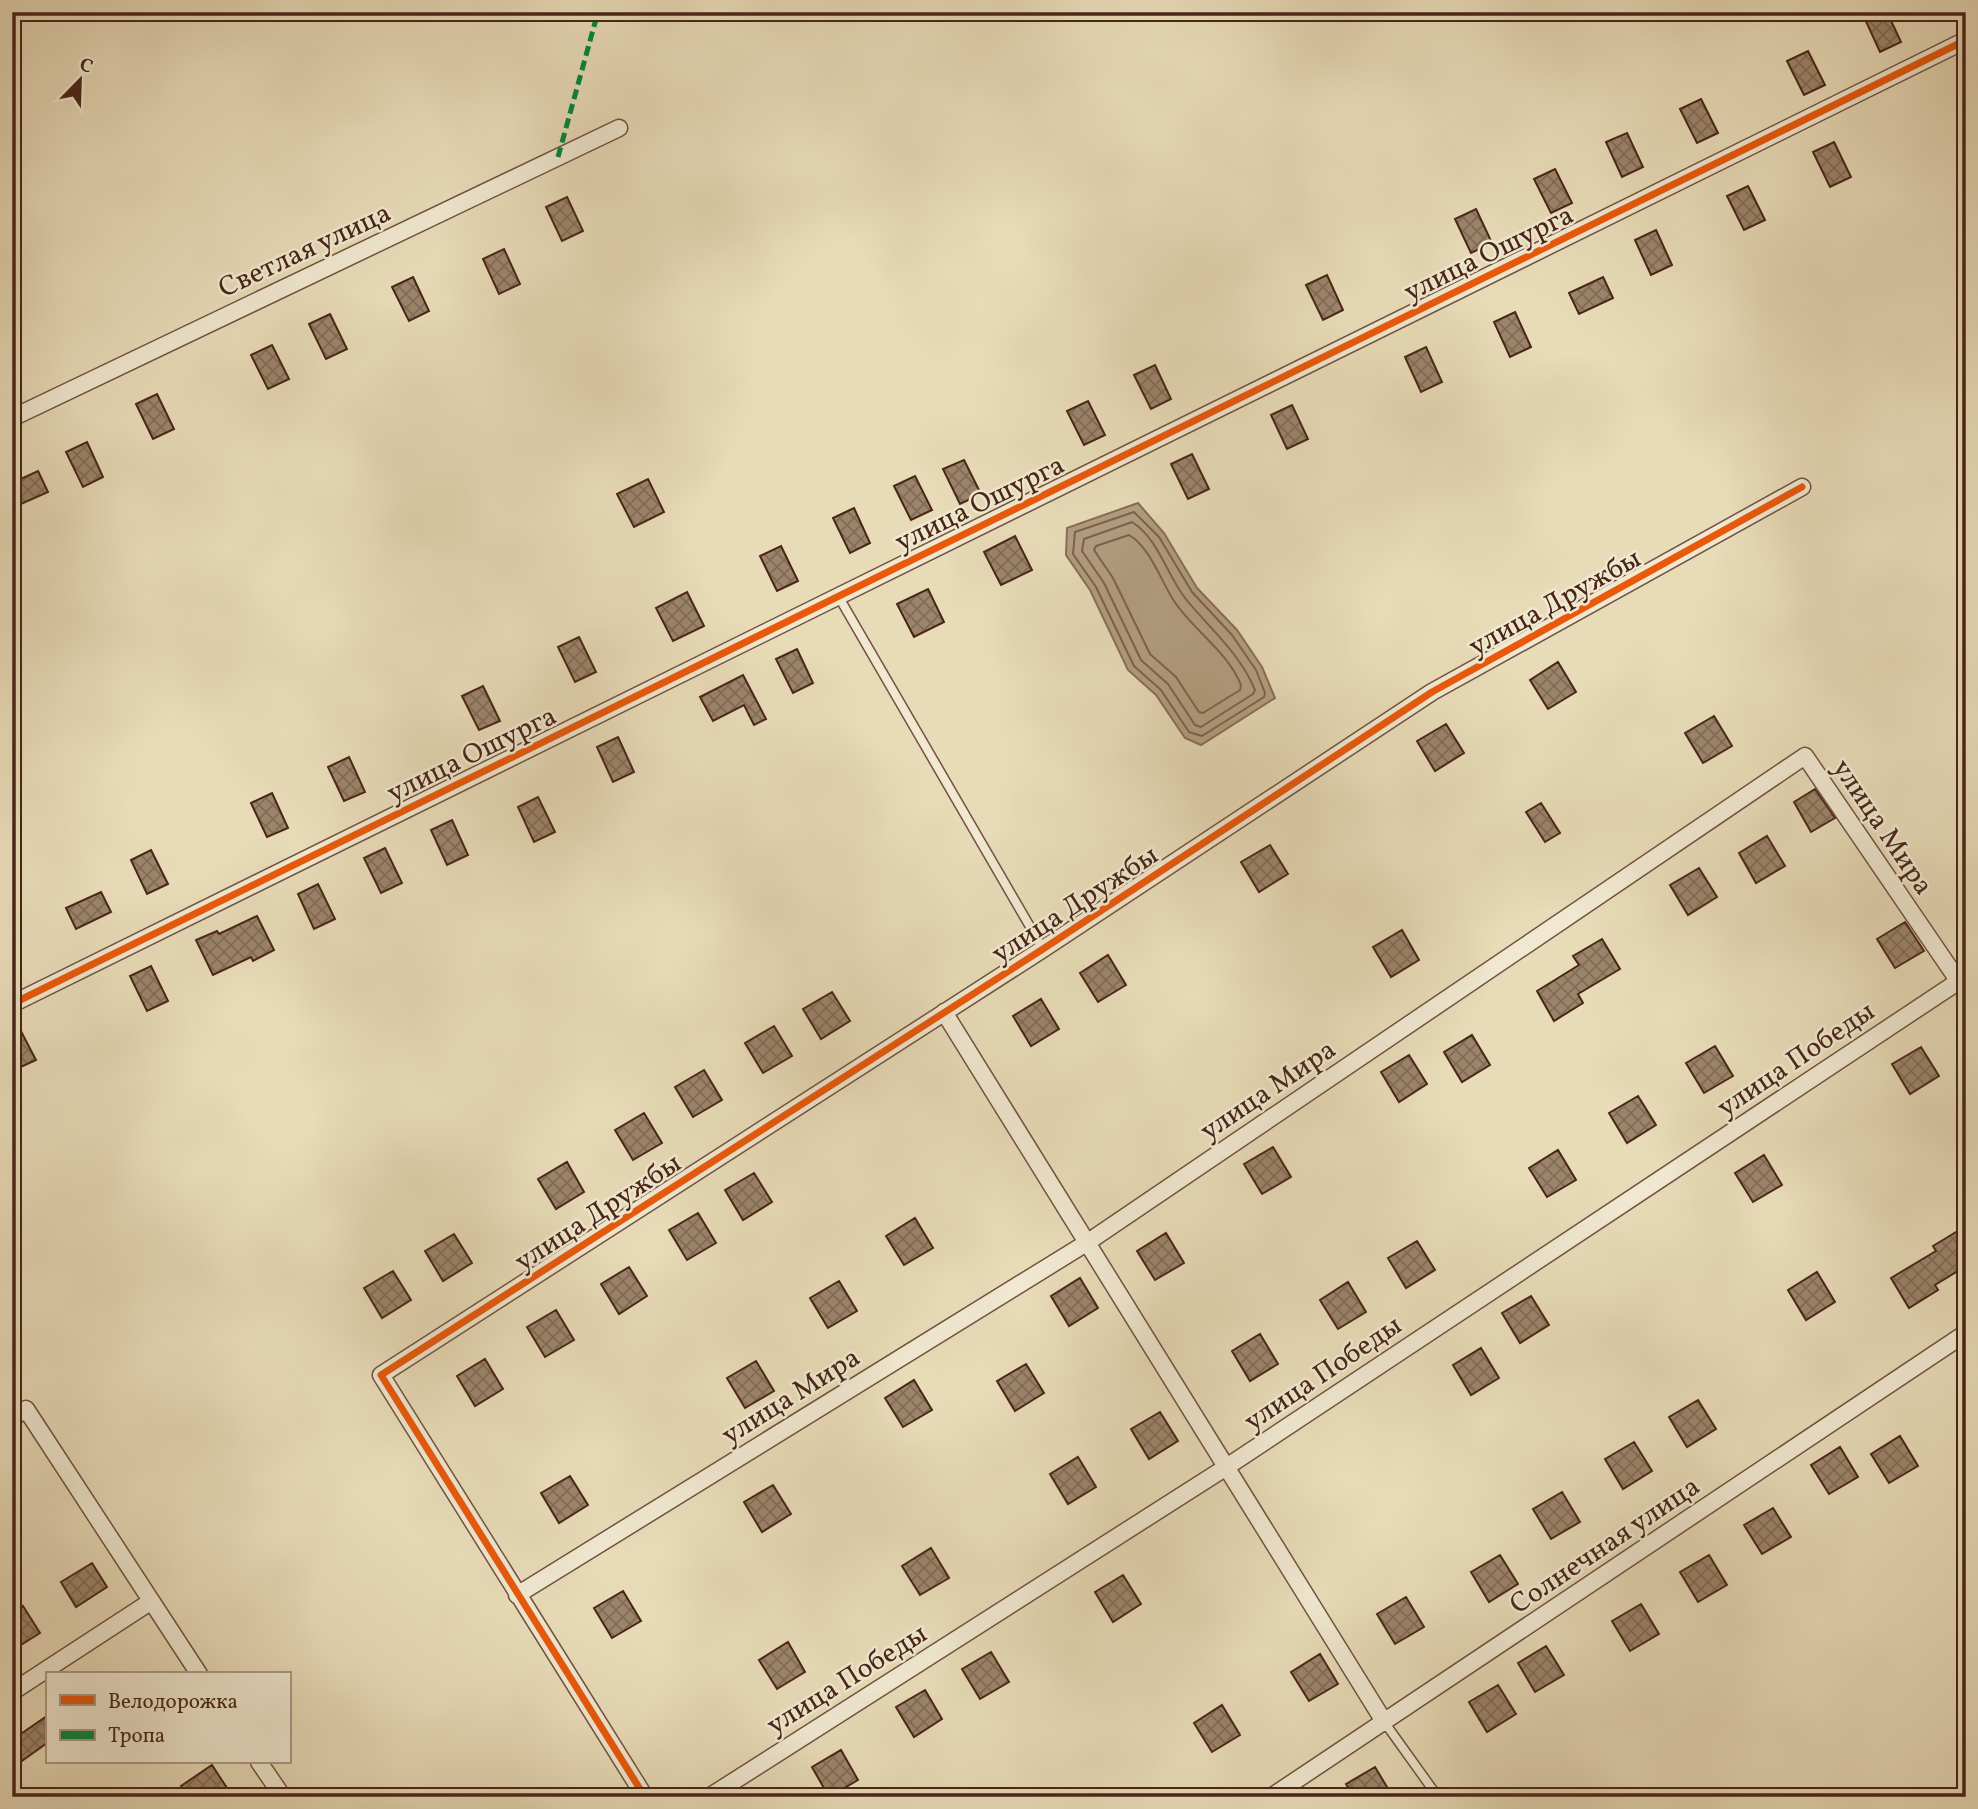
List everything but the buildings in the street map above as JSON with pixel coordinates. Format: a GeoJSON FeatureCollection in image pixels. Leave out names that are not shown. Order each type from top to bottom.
{"type":"FeatureCollection","features":[{"type":"Feature","properties":{"kind":"street","name":"улица Ошурга"},"geometry":{"type":"LineString","coordinates":[[12,1004],[837,594],[1966,40]]}},
{"type":"Feature","properties":{"kind":"street","name":"Светлая улица"},"geometry":{"type":"LineString","coordinates":[[12,418],[619,128]]}},
{"type":"Feature","properties":{"kind":"street","name":"улица Дружбы"},"geometry":{"type":"LineString","coordinates":[[517,1595],[381,1375],[1043,949],[1432,692],[1802,487]]}},
{"type":"Feature","properties":{"kind":"street","name":"улица Мира"},"geometry":{"type":"LineString","coordinates":[[517,1595],[1088,1242],[1805,756],[1962,986]]}},
{"type":"Feature","properties":{"kind":"street","name":"улица Победы"},"geometry":{"type":"LineString","coordinates":[[709,1797],[1228,1466],[1962,986]]}},
{"type":"Feature","properties":{"kind":"street"},"geometry":{"type":"LineString","coordinates":[[944,1012],[1385,1723]]}},
{"type":"Feature","properties":{"kind":"street","name":"Солнечная улица"},"geometry":{"type":"LineString","coordinates":[[1271,1797],[1966,1333]]}},
{"type":"Feature","properties":{"kind":"street"},"geometry":{"type":"LineString","coordinates":[[12,1418],[26,1409],[198,1672]]}},
{"type":"Feature","properties":{"kind":"street"},"geometry":{"type":"LineString","coordinates":[[517,1595],[645,1797]]}},
{"type":"Feature","properties":{"kind":"street"},"geometry":{"type":"LineString","coordinates":[[12,1692],[150,1602]]}},
{"type":"Feature","properties":{"kind":"street"},"geometry":{"type":"LineString","coordinates":[[260,1764],[283,1797]]}},
{"type":"Feature","properties":{"kind":"lane"},"geometry":{"type":"LineString","coordinates":[[837,594],[1043,949]]}},
{"type":"Feature","properties":{"kind":"lane"},"geometry":{"type":"LineString","coordinates":[[1385,1723],[1438,1797]]}},
{"type":"Feature","properties":{"kind":"water"},"geometry":{"type":"Polygon","coordinates":[[[1138,503],[1164,533],[1197,588],[1237,630],[1262,667],[1275,698],[1201,745],[1185,738],[1156,695],[1128,670],[1090,590],[1066,555],[1067,528],[1138,503]]]}},
{"type":"Feature","properties":{"kind":"marked path"},"geometry":{"type":"LineString","coordinates":[[558,157],[596,19],[602,12]]}},
{"type":"Feature","properties":{"kind":"cycle path"},"geometry":{"type":"LineString","coordinates":[[12,1004],[1966,40]]}},
{"type":"Feature","properties":{"kind":"cycle path"},"geometry":{"type":"LineString","coordinates":[[645,1797],[381,1375],[1043,949],[1432,692],[1802,487]]}}]}
